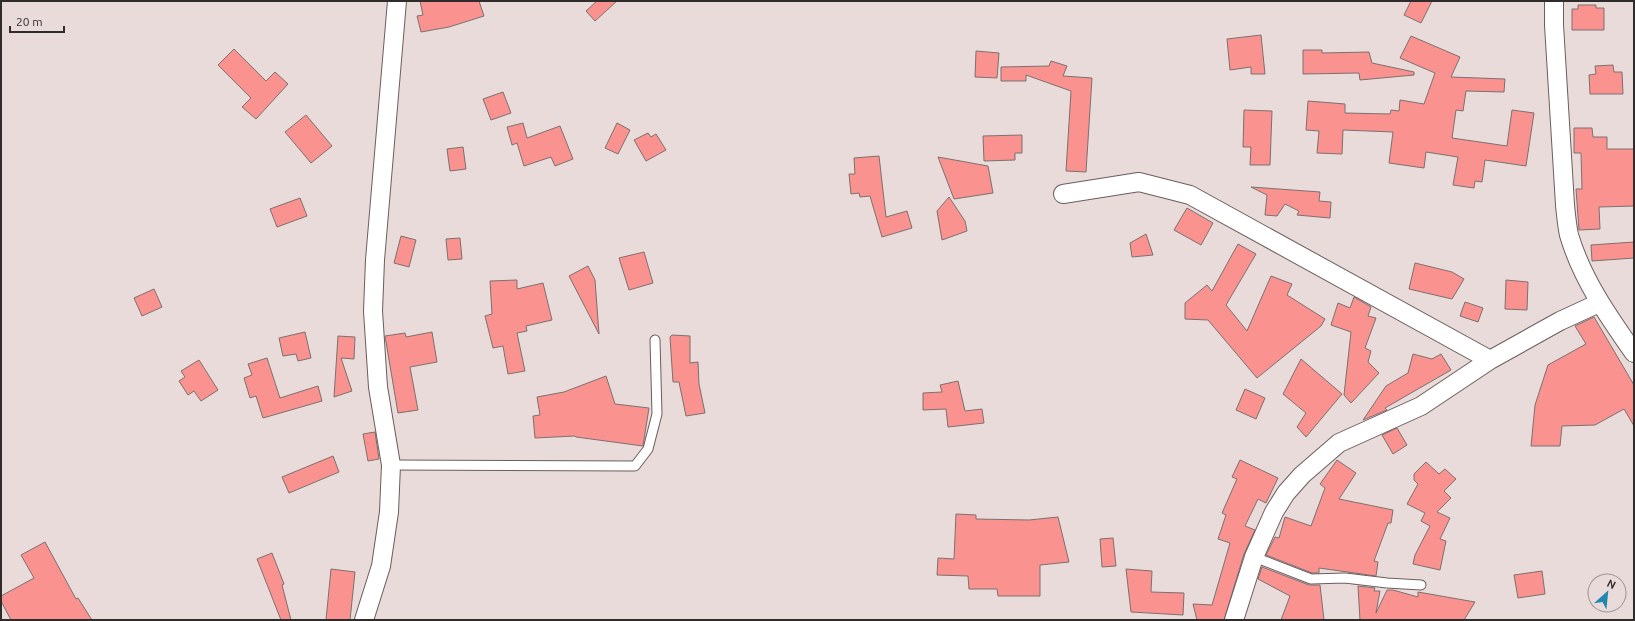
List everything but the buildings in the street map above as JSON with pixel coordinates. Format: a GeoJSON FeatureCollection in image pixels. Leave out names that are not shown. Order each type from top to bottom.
{"type":"FeatureCollection","features":[{"type":"Feature","properties":{"kind":"street"},"geometry":{"type":"LineString","coordinates":[[364,620],[381,566],[389,512],[390,465],[378,387],[373,311],[375,260],[397,1]]}},
{"type":"Feature","properties":{"kind":"street"},"geometry":{"type":"LineString","coordinates":[[1554,1],[1564,205],[1569,234],[1578,262],[1599,303],[1634,353]]}},
{"type":"Feature","properties":{"kind":"street"},"geometry":{"type":"LineString","coordinates":[[1063,194],[1139,182],[1190,195],[1490,360]]}},
{"type":"Feature","properties":{"kind":"street"},"geometry":{"type":"LineString","coordinates":[[1234,620],[1254,557],[1274,512],[1286,493],[1302,474],[1340,443],[1420,406],[1490,360],[1560,321],[1599,303]]}},
{"type":"Feature","properties":{"kind":"lane"},"geometry":{"type":"LineString","coordinates":[[390,465],[635,466],[648,449],[656,414],[655,340]]}},
{"type":"Feature","properties":{"kind":"lane"},"geometry":{"type":"LineString","coordinates":[[1254,557],[1311,579],[1345,578],[1421,585]]}}]}
